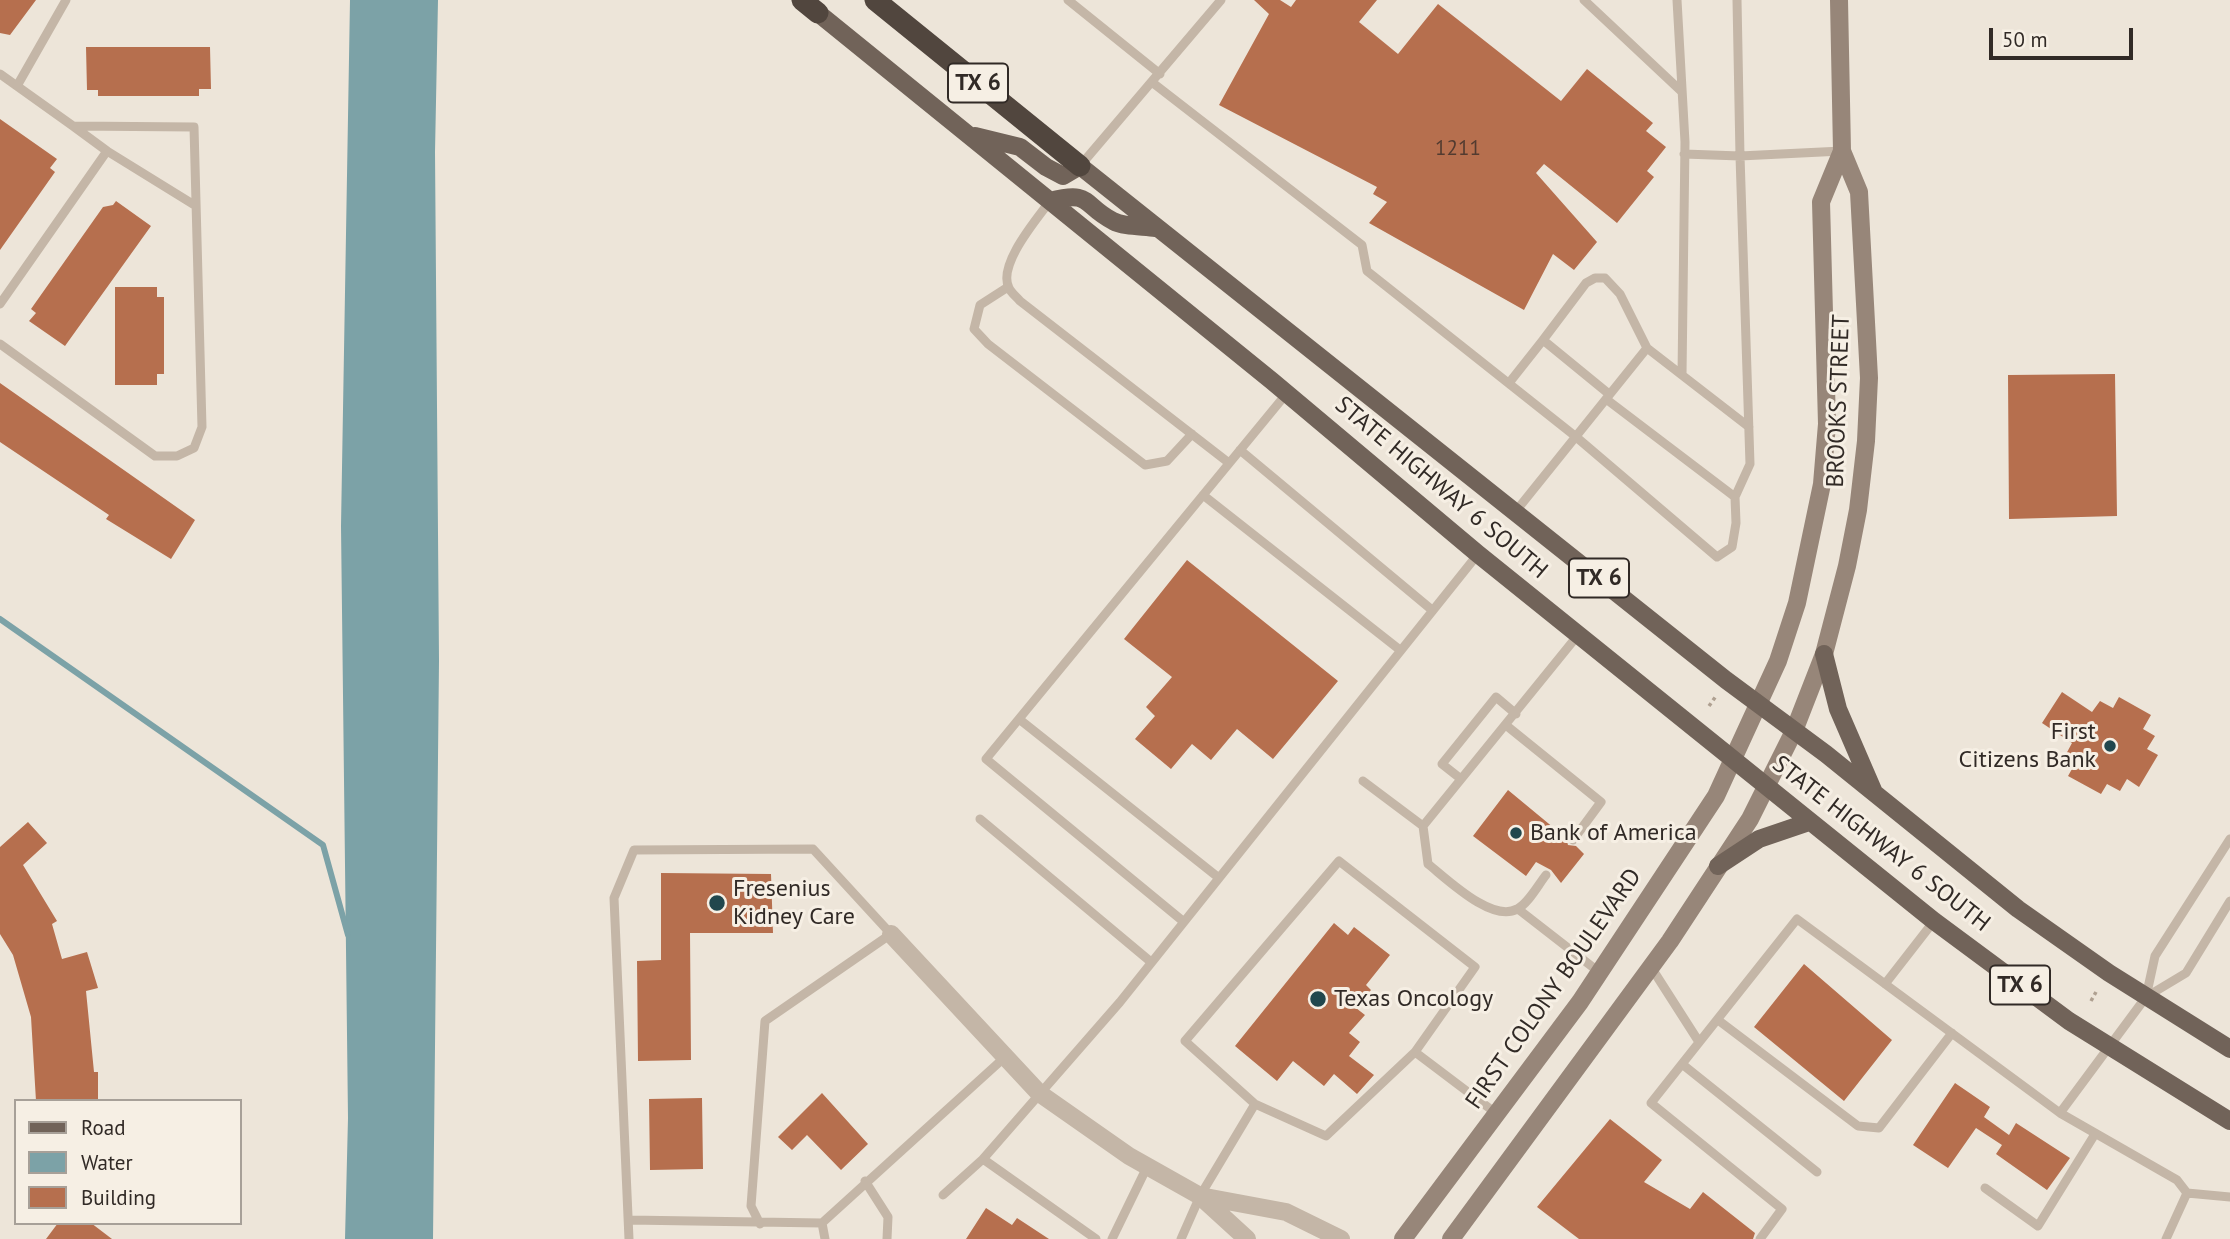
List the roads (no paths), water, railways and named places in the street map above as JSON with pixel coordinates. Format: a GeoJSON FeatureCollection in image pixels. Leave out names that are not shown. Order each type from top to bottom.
{"type":"FeatureCollection","features":[{"type":"Feature","properties":{"kind":"highway","name":"STATE HIGHWAY 6 SOUTH"},"geometry":{"type":"LineString","coordinates":[[875,0],[1080,166]]}},
{"type":"Feature","properties":{"kind":"main road","name":"BROOKS STREET"},"geometry":{"type":"LineString","coordinates":[[1768,788],[1824,654],[1847,566],[1858,510],[1866,441],[1869,378],[1859,192],[1842,151],[1839,0]]}},
{"type":"Feature","properties":{"kind":"main road","name":"STATE HIGHWAY 6 SOUTH"},"geometry":{"type":"LineString","coordinates":[[810,6],[1287,393],[1478,554],[1934,921],[2108,1046],[2230,1121]]}},
{"type":"Feature","properties":{"kind":"main road"},"geometry":{"type":"LineString","coordinates":[[968,135],[1020,147],[1063,176],[1080,166]]}},
{"type":"Feature","properties":{"kind":"main road","name":"BROOKS STREET"},"geometry":{"type":"LineString","coordinates":[[1733,760],[1778,661],[1797,603],[1822,484],[1827,425],[1821,202],[1842,151]]}},
{"type":"Feature","properties":{"kind":"main road","name":"STATE HIGHWAY 6 SOUTH"},"geometry":{"type":"LineString","coordinates":[[1080,166],[2018,909],[2146,997],[2230,1049]]}},
{"type":"Feature","properties":{"kind":"main road"},"geometry":{"type":"LineString","coordinates":[[1050,201],[1072,195],[1086,200],[1114,222],[1158,229]]}},
{"type":"Feature","properties":{"kind":"main road"},"geometry":{"type":"LineString","coordinates":[[1824,654],[1838,709],[1874,793]]}},
{"type":"Feature","properties":{"kind":"main road","name":"FIRST COLONY BOULEVARD"},"geometry":{"type":"LineString","coordinates":[[1403,1239],[1599,972],[1716,796],[1733,760]]}},
{"type":"Feature","properties":{"kind":"main road"},"geometry":{"type":"LineString","coordinates":[[1451,1239],[1651,967],[1768,788]]}},
{"type":"Feature","properties":{"kind":"main road"},"geometry":{"type":"LineString","coordinates":[[1718,866],[1759,839],[1810,822]]}},
{"type":"Feature","properties":{"kind":"street"},"geometry":{"type":"LineString","coordinates":[[891,934],[1039,1093],[1147,1167],[1200,1196],[1247,1239]]}},
{"type":"Feature","properties":{"kind":"street"},"geometry":{"type":"LineString","coordinates":[[1200,1196],[1286,1212],[1341,1239]]}},
{"type":"Feature","properties":{"kind":"lane"},"geometry":{"type":"LineString","coordinates":[[17,86],[66,0]]}},
{"type":"Feature","properties":{"kind":"lane"},"geometry":{"type":"LineString","coordinates":[[1068,0],[1160,74]]}},
{"type":"Feature","properties":{"kind":"lane"},"geometry":{"type":"LineString","coordinates":[[1080,166],[1221,0]]}},
{"type":"Feature","properties":{"kind":"lane"},"geometry":{"type":"LineString","coordinates":[[1584,0],[1681,92]]}},
{"type":"Feature","properties":{"kind":"lane"},"geometry":{"type":"LineString","coordinates":[[1677,0],[1684,154],[1682,375]]}},
{"type":"Feature","properties":{"kind":"lane"},"geometry":{"type":"LineString","coordinates":[[1153,83],[1362,245],[1367,271],[1575,436],[1717,557],[1732,547],[1737,523],[1735,497],[1750,464],[1737,0]]}},
{"type":"Feature","properties":{"kind":"lane"},"geometry":{"type":"LineString","coordinates":[[0,74],[107,151],[196,206]]}},
{"type":"Feature","properties":{"kind":"lane"},"geometry":{"type":"LineString","coordinates":[[0,344],[155,456],[177,456],[194,447],[202,427],[194,127],[73,126]]}},
{"type":"Feature","properties":{"kind":"lane"},"geometry":{"type":"LineString","coordinates":[[0,304],[107,151]]}},
{"type":"Feature","properties":{"kind":"lane"},"geometry":{"type":"LineString","coordinates":[[1684,154],[1740,156],[1842,151]]}},
{"type":"Feature","properties":{"kind":"lane"},"geometry":{"type":"LineString","coordinates":[[1050,201],[1014,253],[1007,271],[1008,287],[1020,301],[1229,463]]}},
{"type":"Feature","properties":{"kind":"lane"},"geometry":{"type":"LineString","coordinates":[[1509,383],[1586,283],[1595,278],[1605,278],[1620,294],[1647,348],[1749,427]]}},
{"type":"Feature","properties":{"kind":"lane"},"geometry":{"type":"LineString","coordinates":[[1008,287],[980,305],[974,329],[988,344],[1145,465],[1167,461],[1192,434]]}},
{"type":"Feature","properties":{"kind":"lane"},"geometry":{"type":"LineString","coordinates":[[1543,340],[1607,396],[1735,497]]}},
{"type":"Feature","properties":{"kind":"lane"},"geometry":{"type":"LineString","coordinates":[[1516,511],[1647,348]]}},
{"type":"Feature","properties":{"kind":"lane"},"geometry":{"type":"LineString","coordinates":[[1184,922],[986,759],[1287,393]]}},
{"type":"Feature","properties":{"kind":"lane"},"geometry":{"type":"LineString","coordinates":[[1240,450],[1432,610]]}},
{"type":"Feature","properties":{"kind":"lane"},"geometry":{"type":"LineString","coordinates":[[1203,495],[1400,650]]}},
{"type":"Feature","properties":{"kind":"lane"},"geometry":{"type":"LineString","coordinates":[[943,1195],[983,1159],[1151,962],[1478,554]]}},
{"type":"Feature","properties":{"kind":"lane"},"geometry":{"type":"LineString","coordinates":[[1546,875],[1518,909],[1501,913],[1486,908],[1427,864],[1423,826],[1507,726],[1578,635]]}},
{"type":"Feature","properties":{"kind":"lane"},"geometry":{"type":"LineString","coordinates":[[1461,779],[1442,764],[1496,697],[1516,714]]}},
{"type":"Feature","properties":{"kind":"lane"},"geometry":{"type":"LineString","coordinates":[[1019,719],[1219,878]]}},
{"type":"Feature","properties":{"kind":"lane"},"geometry":{"type":"LineString","coordinates":[[1507,726],[1601,802],[1573,840]]}},
{"type":"Feature","properties":{"kind":"lane"},"geometry":{"type":"LineString","coordinates":[[1363,781],[1423,826]]}},
{"type":"Feature","properties":{"kind":"lane"},"geometry":{"type":"LineString","coordinates":[[980,819],[1151,962]]}},
{"type":"Feature","properties":{"kind":"lane"},"geometry":{"type":"LineString","coordinates":[[2146,997],[2155,956],[2230,839]]}},
{"type":"Feature","properties":{"kind":"lane"},"geometry":{"type":"LineString","coordinates":[[629,1239],[614,898],[634,850],[813,849],[891,934],[765,1021],[751,1206],[760,1224]]}},
{"type":"Feature","properties":{"kind":"lane"},"geometry":{"type":"LineString","coordinates":[[1339,862],[1475,967],[1415,1052],[1326,1136],[1255,1104],[1185,1041],[1339,862]]}},
{"type":"Feature","properties":{"kind":"lane"},"geometry":{"type":"LineString","coordinates":[[2060,1114],[2146,997],[2186,973],[2230,901]]}},
{"type":"Feature","properties":{"kind":"lane"},"geometry":{"type":"LineString","coordinates":[[1518,909],[1599,972]]}},
{"type":"Feature","properties":{"kind":"lane"},"geometry":{"type":"LineString","coordinates":[[1760,1239],[1782,1209],[1651,1103],[1797,919],[2060,1114],[2177,1180],[2188,1193],[2230,1197]]}},
{"type":"Feature","properties":{"kind":"lane"},"geometry":{"type":"LineString","coordinates":[[1885,984],[1934,921]]}},
{"type":"Feature","properties":{"kind":"lane"},"geometry":{"type":"LineString","coordinates":[[1651,967],[1699,1042]]}},
{"type":"Feature","properties":{"kind":"lane"},"geometry":{"type":"LineString","coordinates":[[1718,1020],[1858,1126],[1879,1128],[1952,1034]]}},
{"type":"Feature","properties":{"kind":"lane"},"geometry":{"type":"LineString","coordinates":[[1415,1052],[1497,1114]]}},
{"type":"Feature","properties":{"kind":"lane"},"geometry":{"type":"LineString","coordinates":[[629,1220],[821,1223],[1005,1057]]}},
{"type":"Feature","properties":{"kind":"lane"},"geometry":{"type":"LineString","coordinates":[[1682,1064],[1817,1172]]}},
{"type":"Feature","properties":{"kind":"lane"},"geometry":{"type":"LineString","coordinates":[[1181,1239],[1200,1196],[1255,1104]]}},
{"type":"Feature","properties":{"kind":"lane"},"geometry":{"type":"LineString","coordinates":[[1985,1188],[2038,1226],[2095,1134]]}},
{"type":"Feature","properties":{"kind":"lane"},"geometry":{"type":"LineString","coordinates":[[983,1159],[1096,1239]]}},
{"type":"Feature","properties":{"kind":"lane"},"geometry":{"type":"LineString","coordinates":[[1112,1239],[1147,1167]]}},
{"type":"Feature","properties":{"kind":"lane"},"geometry":{"type":"LineString","coordinates":[[865,1181],[888,1217],[887,1239]]}},
{"type":"Feature","properties":{"kind":"lane"},"geometry":{"type":"LineString","coordinates":[[2166,1239],[2188,1193]]}},
{"type":"Feature","properties":{"kind":"lane"},"geometry":{"type":"LineString","coordinates":[[821,1223],[825,1239]]}},
{"type":"Feature","properties":{"kind":"water"},"geometry":{"type":"Polygon","coordinates":[[[350,0],[438,0],[435,152],[439,661],[433,1239],[345,1239],[348,1118],[341,526],[350,0]]]}},
{"type":"Feature","properties":{"kind":"waterway"},"geometry":{"type":"LineString","coordinates":[[0,619],[323,845],[348,935]]}},
{"type":"Feature","properties":{"kind":"place","name":"First Citizens Bank"},"geometry":{"type":"Point","coordinates":[2110,746]}},
{"type":"Feature","properties":{"kind":"place","name":"Bank of America"},"geometry":{"type":"Point","coordinates":[1516,833]}},
{"type":"Feature","properties":{"kind":"place","name":"Fresenius Kidney Care"},"geometry":{"type":"Point","coordinates":[717,903]}},
{"type":"Feature","properties":{"kind":"place","name":"Texas Oncology"},"geometry":{"type":"Point","coordinates":[1318,999]}}]}
